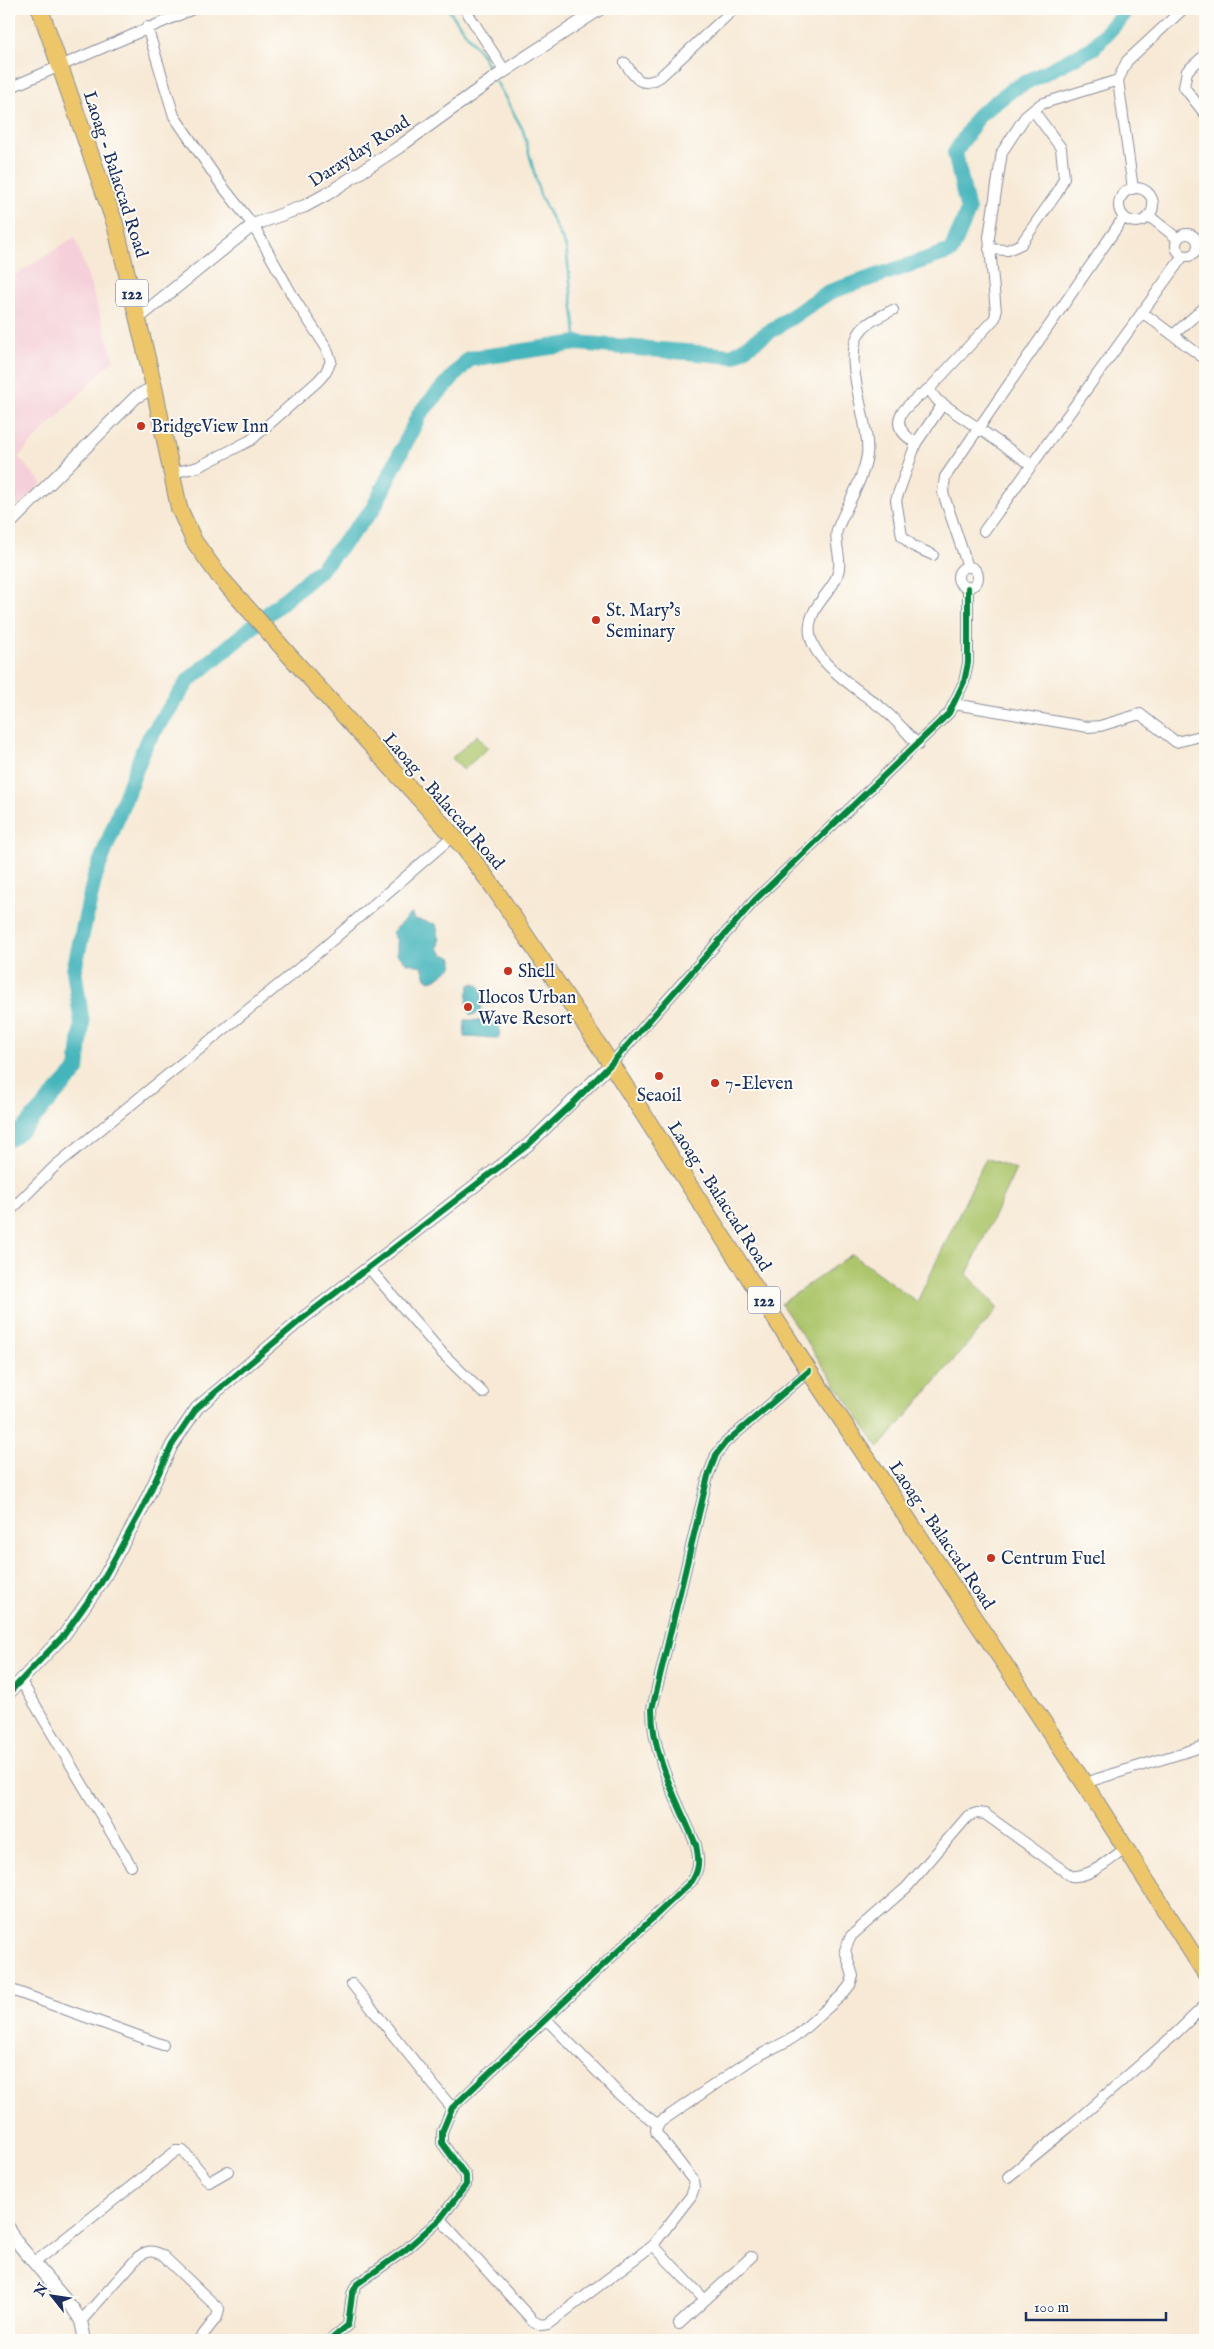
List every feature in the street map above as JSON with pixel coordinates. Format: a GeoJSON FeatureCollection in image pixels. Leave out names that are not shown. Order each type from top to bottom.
{"type":"FeatureCollection","features":[{"type":"Feature","properties":{"kind":"main road","name":"Laoag - Balaccad Road"},"geometry":{"type":"LineString","coordinates":[[40,9],[106,196],[138,318],[179,508],[194,541],[219,576],[453,836],[494,888],[612,1064],[809,1372],[1084,1783],[1124,1849],[1200,1953],[1205,1973]]}},
{"type":"Feature","properties":{"kind":"street"},"geometry":{"type":"LineString","coordinates":[[9,88],[147,27],[193,9]]}},
{"type":"Feature","properties":{"kind":"street"},"geometry":{"type":"LineString","coordinates":[[465,9],[502,73]]}},
{"type":"Feature","properties":{"kind":"street","name":"Darayday Road"},"geometry":{"type":"LineString","coordinates":[[138,318],[253,224],[317,200],[399,147],[502,73],[600,9]]}},
{"type":"Feature","properties":{"kind":"street"},"geometry":{"type":"LineString","coordinates":[[625,62],[637,79],[646,84],[650,83],[660,77],[734,9]]}},
{"type":"Feature","properties":{"kind":"street"},"geometry":{"type":"LineString","coordinates":[[1133,189],[1118,80],[1127,61],[1183,9]]}},
{"type":"Feature","properties":{"kind":"street"},"geometry":{"type":"LineString","coordinates":[[147,27],[174,116],[215,176],[253,224],[295,300],[326,347],[331,361],[330,366],[318,381],[251,440],[198,468],[172,473]]}},
{"type":"Feature","properties":{"kind":"street"},"geometry":{"type":"LineString","coordinates":[[1205,54],[1187,71],[1184,86],[1205,114]]}},
{"type":"Feature","properties":{"kind":"street"},"geometry":{"type":"LineString","coordinates":[[916,443],[903,435],[899,429],[898,421],[910,403],[931,387],[995,318],[996,302],[989,249],[1002,152],[1025,117],[1041,104],[1118,80]]}},
{"type":"Feature","properties":{"kind":"street"},"geometry":{"type":"LineString","coordinates":[[989,249],[1008,250],[1021,244],[1057,193],[1064,178],[1061,148],[1052,133],[1033,110]]}},
{"type":"Feature","properties":{"kind":"street"},"geometry":{"type":"LineString","coordinates":[[1133,189],[1144,191],[1152,199],[1152,211],[1149,216],[1140,222],[1128,220],[1120,206],[1120,200],[1128,191],[1133,189]]}},
{"type":"Feature","properties":{"kind":"street"},"geometry":{"type":"LineString","coordinates":[[968,567],[943,493],[943,485],[951,465],[1124,216]]}},
{"type":"Feature","properties":{"kind":"street"},"geometry":{"type":"LineString","coordinates":[[1149,216],[1178,239]]}},
{"type":"Feature","properties":{"kind":"street"},"geometry":{"type":"LineString","coordinates":[[984,531],[1183,256],[1193,255],[1202,241],[1187,234],[1178,239]]}},
{"type":"Feature","properties":{"kind":"street"},"geometry":{"type":"LineString","coordinates":[[1178,239],[1177,248],[1183,256]]}},
{"type":"Feature","properties":{"kind":"street"},"geometry":{"type":"LineString","coordinates":[[1172,335],[1205,307]]}},
{"type":"Feature","properties":{"kind":"street"},"geometry":{"type":"LineString","coordinates":[[893,310],[868,323],[861,329],[857,338],[854,362],[866,433],[866,456],[862,473],[837,530],[839,566],[837,578],[813,613],[809,634],[812,646],[820,658],[884,710],[918,745]]}},
{"type":"Feature","properties":{"kind":"street"},"geometry":{"type":"LineString","coordinates":[[1142,312],[1205,359]]}},
{"type":"Feature","properties":{"kind":"street"},"geometry":{"type":"LineString","coordinates":[[9,524],[126,406],[154,387]]}},
{"type":"Feature","properties":{"kind":"street"},"geometry":{"type":"LineString","coordinates":[[931,387],[933,396],[943,404],[1032,465]]}},
{"type":"Feature","properties":{"kind":"street"},"geometry":{"type":"LineString","coordinates":[[933,555],[906,541],[902,536],[896,510],[897,492],[916,443],[943,404]]}},
{"type":"Feature","properties":{"kind":"street"},"geometry":{"type":"LineString","coordinates":[[968,567],[976,570],[978,577],[975,585],[968,588],[960,585],[958,577],[961,570],[968,567]]}},
{"type":"Feature","properties":{"kind":"street"},"geometry":{"type":"LineString","coordinates":[[9,1694],[64,1635],[101,1582],[141,1511],[172,1445],[197,1408],[303,1318],[529,1144],[612,1064],[755,900],[918,745],[949,713],[964,682],[968,663],[968,588]]}},
{"type":"Feature","properties":{"kind":"street"},"geometry":{"type":"LineString","coordinates":[[954,704],[1088,727],[1100,726],[1140,714],[1176,742],[1205,735]]}},
{"type":"Feature","properties":{"kind":"street"},"geometry":{"type":"LineString","coordinates":[[9,1212],[54,1167],[307,962],[453,836]]}},
{"type":"Feature","properties":{"kind":"street"},"geometry":{"type":"LineString","coordinates":[[369,1268],[442,1353],[483,1393]]}},
{"type":"Feature","properties":{"kind":"street"},"geometry":{"type":"LineString","coordinates":[[330,2340],[348,2325],[352,2294],[357,2284],[404,2251],[440,2218],[466,2185],[466,2176],[442,2142],[442,2132],[452,2108],[692,1881],[698,1870],[700,1861],[696,1846],[656,1748],[652,1730],[652,1709],[708,1476],[716,1455],[725,1443],[809,1372]]}},
{"type":"Feature","properties":{"kind":"street"},"geometry":{"type":"LineString","coordinates":[[21,1681],[131,1866]]}},
{"type":"Feature","properties":{"kind":"street"},"geometry":{"type":"LineString","coordinates":[[1084,1783],[1205,1746]]}},
{"type":"Feature","properties":{"kind":"street"},"geometry":{"type":"LineString","coordinates":[[440,2218],[533,2321],[541,2325],[557,2318],[653,2245],[691,2196],[694,2188],[693,2180],[657,2134],[658,2125],[752,2059],[795,2037],[842,1995],[854,1976],[845,1950],[851,1936],[907,1887],[968,1816],[977,1813],[985,1814],[1071,1876],[1078,1877],[1088,1874],[1124,1849]]}},
{"type":"Feature","properties":{"kind":"street"},"geometry":{"type":"LineString","coordinates":[[352,1984],[452,2108]]}},
{"type":"Feature","properties":{"kind":"street"},"geometry":{"type":"LineString","coordinates":[[9,1989],[163,2045]]}},
{"type":"Feature","properties":{"kind":"street"},"geometry":{"type":"LineString","coordinates":[[1008,2177],[1069,2127],[1173,2036],[1205,2005]]}},
{"type":"Feature","properties":{"kind":"street"},"geometry":{"type":"LineString","coordinates":[[546,2019],[621,2096],[658,2125]]}},
{"type":"Feature","properties":{"kind":"street"},"geometry":{"type":"LineString","coordinates":[[34,2263],[176,2151],[186,2154],[207,2181],[212,2181],[228,2171]]}},
{"type":"Feature","properties":{"kind":"street"},"geometry":{"type":"LineString","coordinates":[[9,2232],[81,2321],[85,2340]]}},
{"type":"Feature","properties":{"kind":"street"},"geometry":{"type":"LineString","coordinates":[[653,2245],[705,2300]]}},
{"type":"Feature","properties":{"kind":"street"},"geometry":{"type":"LineString","coordinates":[[81,2321],[138,2257],[148,2250],[162,2255],[219,2309],[217,2316],[199,2340]]}},
{"type":"Feature","properties":{"kind":"street"},"geometry":{"type":"LineString","coordinates":[[679,2324],[751,2257]]}},
{"type":"Feature","properties":{"kind":"shaded area"},"geometry":{"type":"Polygon","coordinates":[[[75,237],[114,359],[18,457],[42,483],[9,515],[9,279],[75,237]]]}},
{"type":"Feature","properties":{"kind":"green space"},"geometry":{"type":"Polygon","coordinates":[[[477,735],[488,748],[463,770],[452,758],[477,735]]]}},
{"type":"Feature","properties":{"kind":"green space"},"geometry":{"type":"Polygon","coordinates":[[[986,1158],[1016,1169],[967,1274],[998,1308],[879,1448],[781,1304],[852,1254],[917,1302],[986,1158]]]}},
{"type":"Feature","properties":{"kind":"water"},"geometry":{"type":"Polygon","coordinates":[[[411,913],[414,919],[436,924],[440,941],[438,948],[443,954],[453,958],[453,966],[436,979],[430,981],[426,978],[422,966],[407,963],[397,954],[397,941],[392,932],[411,913]]]}},
{"type":"Feature","properties":{"kind":"water"},"geometry":{"type":"Polygon","coordinates":[[[475,983],[479,986],[482,993],[481,1013],[471,1015],[467,1005],[467,996],[470,985],[475,983]]]}},
{"type":"Feature","properties":{"kind":"water"},"geometry":{"type":"Polygon","coordinates":[[[465,1020],[500,1021],[499,1038],[464,1037],[465,1020]]]}},
{"type":"Feature","properties":{"kind":"waterway"},"geometry":{"type":"LineString","coordinates":[[448,9],[482,55],[492,73]]}},
{"type":"Feature","properties":{"kind":"waterway"},"geometry":{"type":"LineString","coordinates":[[9,1139],[24,1128],[77,1070],[82,1024],[74,970],[95,876],[146,743],[189,680],[320,570],[373,509],[420,413],[469,359],[577,343],[733,356],[829,292],[951,251],[968,211],[955,153],[979,115],[1013,89],[1093,48],[1123,15],[1124,9]]}},
{"type":"Feature","properties":{"kind":"waterway"},"geometry":{"type":"LineString","coordinates":[[497,83],[523,130],[540,195],[566,247],[577,343]]}},
{"type":"Feature","properties":{"kind":"cycle path"},"geometry":{"type":"LineString","coordinates":[[9,1693],[64,1635],[101,1583],[141,1511],[172,1445],[197,1408],[303,1318],[529,1144],[611,1064],[755,900],[949,713],[964,682],[968,663],[968,588]]}},
{"type":"Feature","properties":{"kind":"cycle path"},"geometry":{"type":"LineString","coordinates":[[330,2340],[348,2325],[352,2294],[357,2284],[404,2251],[440,2219],[466,2185],[466,2176],[442,2143],[442,2132],[452,2108],[692,1881],[695,1876],[698,1864],[696,1845],[661,1762],[653,1727],[652,1709],[708,1476],[716,1455],[725,1443],[809,1371]]}},
{"type":"Feature","properties":{"kind":"place","name":"BridgeView Inn"},"geometry":{"type":"Point","coordinates":[141,426]}},
{"type":"Feature","properties":{"kind":"place","name":"St. Mary's Seminary"},"geometry":{"type":"Point","coordinates":[596,620]}},
{"type":"Feature","properties":{"kind":"place","name":"Shell"},"geometry":{"type":"Point","coordinates":[508,971]}},
{"type":"Feature","properties":{"kind":"place","name":"Ilocos Urban Wave Resort"},"geometry":{"type":"Point","coordinates":[468,1007]}},
{"type":"Feature","properties":{"kind":"place","name":"Seaoil"},"geometry":{"type":"Point","coordinates":[659,1076]}},
{"type":"Feature","properties":{"kind":"place","name":"7-Eleven"},"geometry":{"type":"Point","coordinates":[715,1083]}},
{"type":"Feature","properties":{"kind":"place","name":"Centrum Fuel"},"geometry":{"type":"Point","coordinates":[991,1558]}}]}
